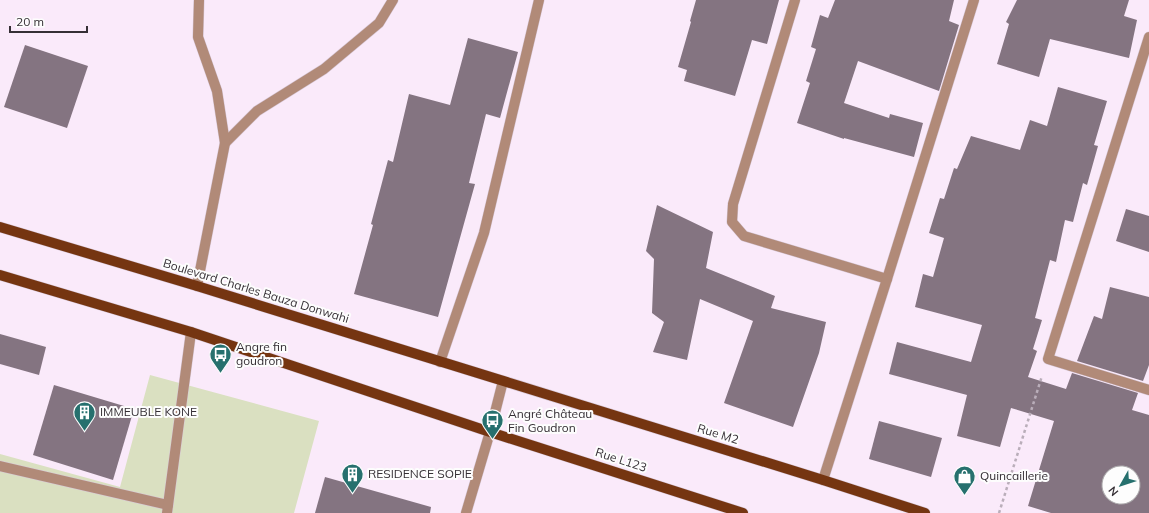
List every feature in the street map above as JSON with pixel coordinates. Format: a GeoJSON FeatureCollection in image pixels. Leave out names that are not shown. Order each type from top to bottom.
{"type":"FeatureCollection","features":[{"type":"Feature","properties":{"kind":"main road","name":"Boulevard Charles Bauza Donwahi"},"geometry":{"type":"LineString","coordinates":[[0,227],[197,286],[503,381]]}},
{"type":"Feature","properties":{"kind":"main road"},"geometry":{"type":"LineString","coordinates":[[0,275],[191,332],[490,432]]}},
{"type":"Feature","properties":{"kind":"main road","name":"Rue M2"},"geometry":{"type":"LineString","coordinates":[[503,381],[925,513]]}},
{"type":"Feature","properties":{"kind":"main road","name":"Rue L123"},"geometry":{"type":"LineString","coordinates":[[490,432],[743,513]]}},
{"type":"Feature","properties":{"kind":"street"},"geometry":{"type":"LineString","coordinates":[[197,286],[225,143],[217,90],[198,37],[199,0]]}},
{"type":"Feature","properties":{"kind":"street"},"geometry":{"type":"LineString","coordinates":[[225,143],[257,111],[324,69],[379,23],[393,0]]}},
{"type":"Feature","properties":{"kind":"street"},"geometry":{"type":"LineString","coordinates":[[440,362],[484,233],[539,0]]}},
{"type":"Feature","properties":{"kind":"street"},"geometry":{"type":"LineString","coordinates":[[795,0],[733,204],[732,222],[744,236],[887,279]]}},
{"type":"Feature","properties":{"kind":"street"},"geometry":{"type":"LineString","coordinates":[[823,480],[974,0]]}},
{"type":"Feature","properties":{"kind":"street"},"geometry":{"type":"LineString","coordinates":[[1149,37],[1048,359],[1149,390]]}},
{"type":"Feature","properties":{"kind":"street"},"geometry":{"type":"LineString","coordinates":[[0,466],[168,509],[191,332]]}},
{"type":"Feature","properties":{"kind":"street"},"geometry":{"type":"LineString","coordinates":[[466,513],[490,432],[503,381]]}},
{"type":"Feature","properties":{"kind":"path"},"geometry":{"type":"LineString","coordinates":[[999,513],[1048,359]]}},
{"type":"Feature","properties":{"kind":"green space"},"geometry":{"type":"Polygon","coordinates":[[[150,375],[319,421],[294,513],[0,513],[0,454],[120,487],[150,375]]]}},
{"type":"Feature","properties":{"kind":"building"},"geometry":{"type":"Polygon","coordinates":[[[696,0],[779,0],[767,44],[752,40],[735,96],[684,81],[687,70],[678,67],[696,0]]]}},
{"type":"Feature","properties":{"kind":"building"},"geometry":{"type":"Polygon","coordinates":[[[835,0],[954,0],[949,21],[959,25],[939,91],[858,61],[844,103],[889,118],[890,114],[923,123],[914,157],[844,139],[797,123],[810,83],[806,81],[816,49],[811,47],[820,15],[828,18],[835,0]]]}},
{"type":"Feature","properties":{"kind":"building"},"geometry":{"type":"Polygon","coordinates":[[[1017,0],[1129,0],[1124,16],[1137,20],[1129,58],[1050,39],[1039,77],[997,64],[1009,24],[1006,22],[1017,0]]]}},
{"type":"Feature","properties":{"kind":"building"},"geometry":{"type":"Polygon","coordinates":[[[468,38],[518,52],[500,118],[486,114],[469,183],[475,184],[438,317],[354,294],[373,225],[371,224],[388,160],[393,162],[409,94],[450,105],[468,38]]]}},
{"type":"Feature","properties":{"kind":"building"},"geometry":{"type":"Polygon","coordinates":[[[25,45],[88,66],[67,128],[4,107],[25,45]]]}},
{"type":"Feature","properties":{"kind":"building"},"geometry":{"type":"Polygon","coordinates":[[[1058,87],[1107,101],[1094,145],[1098,146],[1087,185],[1083,183],[1073,222],[1065,220],[1056,262],[1050,260],[1035,318],[1042,320],[1033,349],[1037,351],[1028,377],[1066,389],[1072,373],[1138,393],[1132,410],[1149,415],[1149,513],[1051,513],[1028,506],[1054,421],[1011,408],[1000,447],[957,436],[967,395],[889,374],[897,342],[971,362],[982,325],[915,307],[923,274],[933,277],[944,238],[929,233],[940,198],[944,199],[954,168],[957,169],[971,136],[1020,150],[1030,120],[1047,126],[1058,87]]]}},
{"type":"Feature","properties":{"kind":"building"},"geometry":{"type":"Polygon","coordinates":[[[657,205],[713,232],[706,268],[775,296],[771,308],[826,322],[819,353],[793,427],[724,403],[753,321],[700,299],[687,360],[653,352],[664,322],[652,313],[654,259],[646,251],[657,205]]]}},
{"type":"Feature","properties":{"kind":"building"},"geometry":{"type":"Polygon","coordinates":[[[1126,209],[1149,216],[1149,252],[1116,241],[1126,209]]]}},
{"type":"Feature","properties":{"kind":"building"},"geometry":{"type":"Polygon","coordinates":[[[1110,287],[1149,297],[1149,365],[1143,381],[1077,361],[1094,316],[1102,319],[1110,287]]]}},
{"type":"Feature","properties":{"kind":"building"},"geometry":{"type":"Polygon","coordinates":[[[0,334],[46,347],[39,375],[0,364],[0,334]]]}},
{"type":"Feature","properties":{"kind":"building","name":"IMMEUBLE KONE"},"geometry":{"type":"Polygon","coordinates":[[[54,385],[134,409],[113,480],[33,455],[54,385]]]}},
{"type":"Feature","properties":{"kind":"building"},"geometry":{"type":"Polygon","coordinates":[[[879,421],[942,438],[931,477],[869,459],[879,421]]]}},
{"type":"Feature","properties":{"kind":"building","name":"RESIDENCE SOPIE"},"geometry":{"type":"Polygon","coordinates":[[[325,477],[431,507],[430,513],[315,513],[325,477]]]}},
{"type":"Feature","properties":{"kind":"place","name":"Angre fin goudron"},"geometry":{"type":"Point","coordinates":[220,374]}},
{"type":"Feature","properties":{"kind":"place","name":"IMMEUBLE KONE"},"geometry":{"type":"Point","coordinates":[84,432]}},
{"type":"Feature","properties":{"kind":"place","name":"Angré Château Fin Goudron"},"geometry":{"type":"Point","coordinates":[492,440]}},
{"type":"Feature","properties":{"kind":"place","name":"RESIDENCE SOPIE"},"geometry":{"type":"Point","coordinates":[352,494]}},
{"type":"Feature","properties":{"kind":"place","name":"Quincaillerie"},"geometry":{"type":"Point","coordinates":[964,496]}}]}
